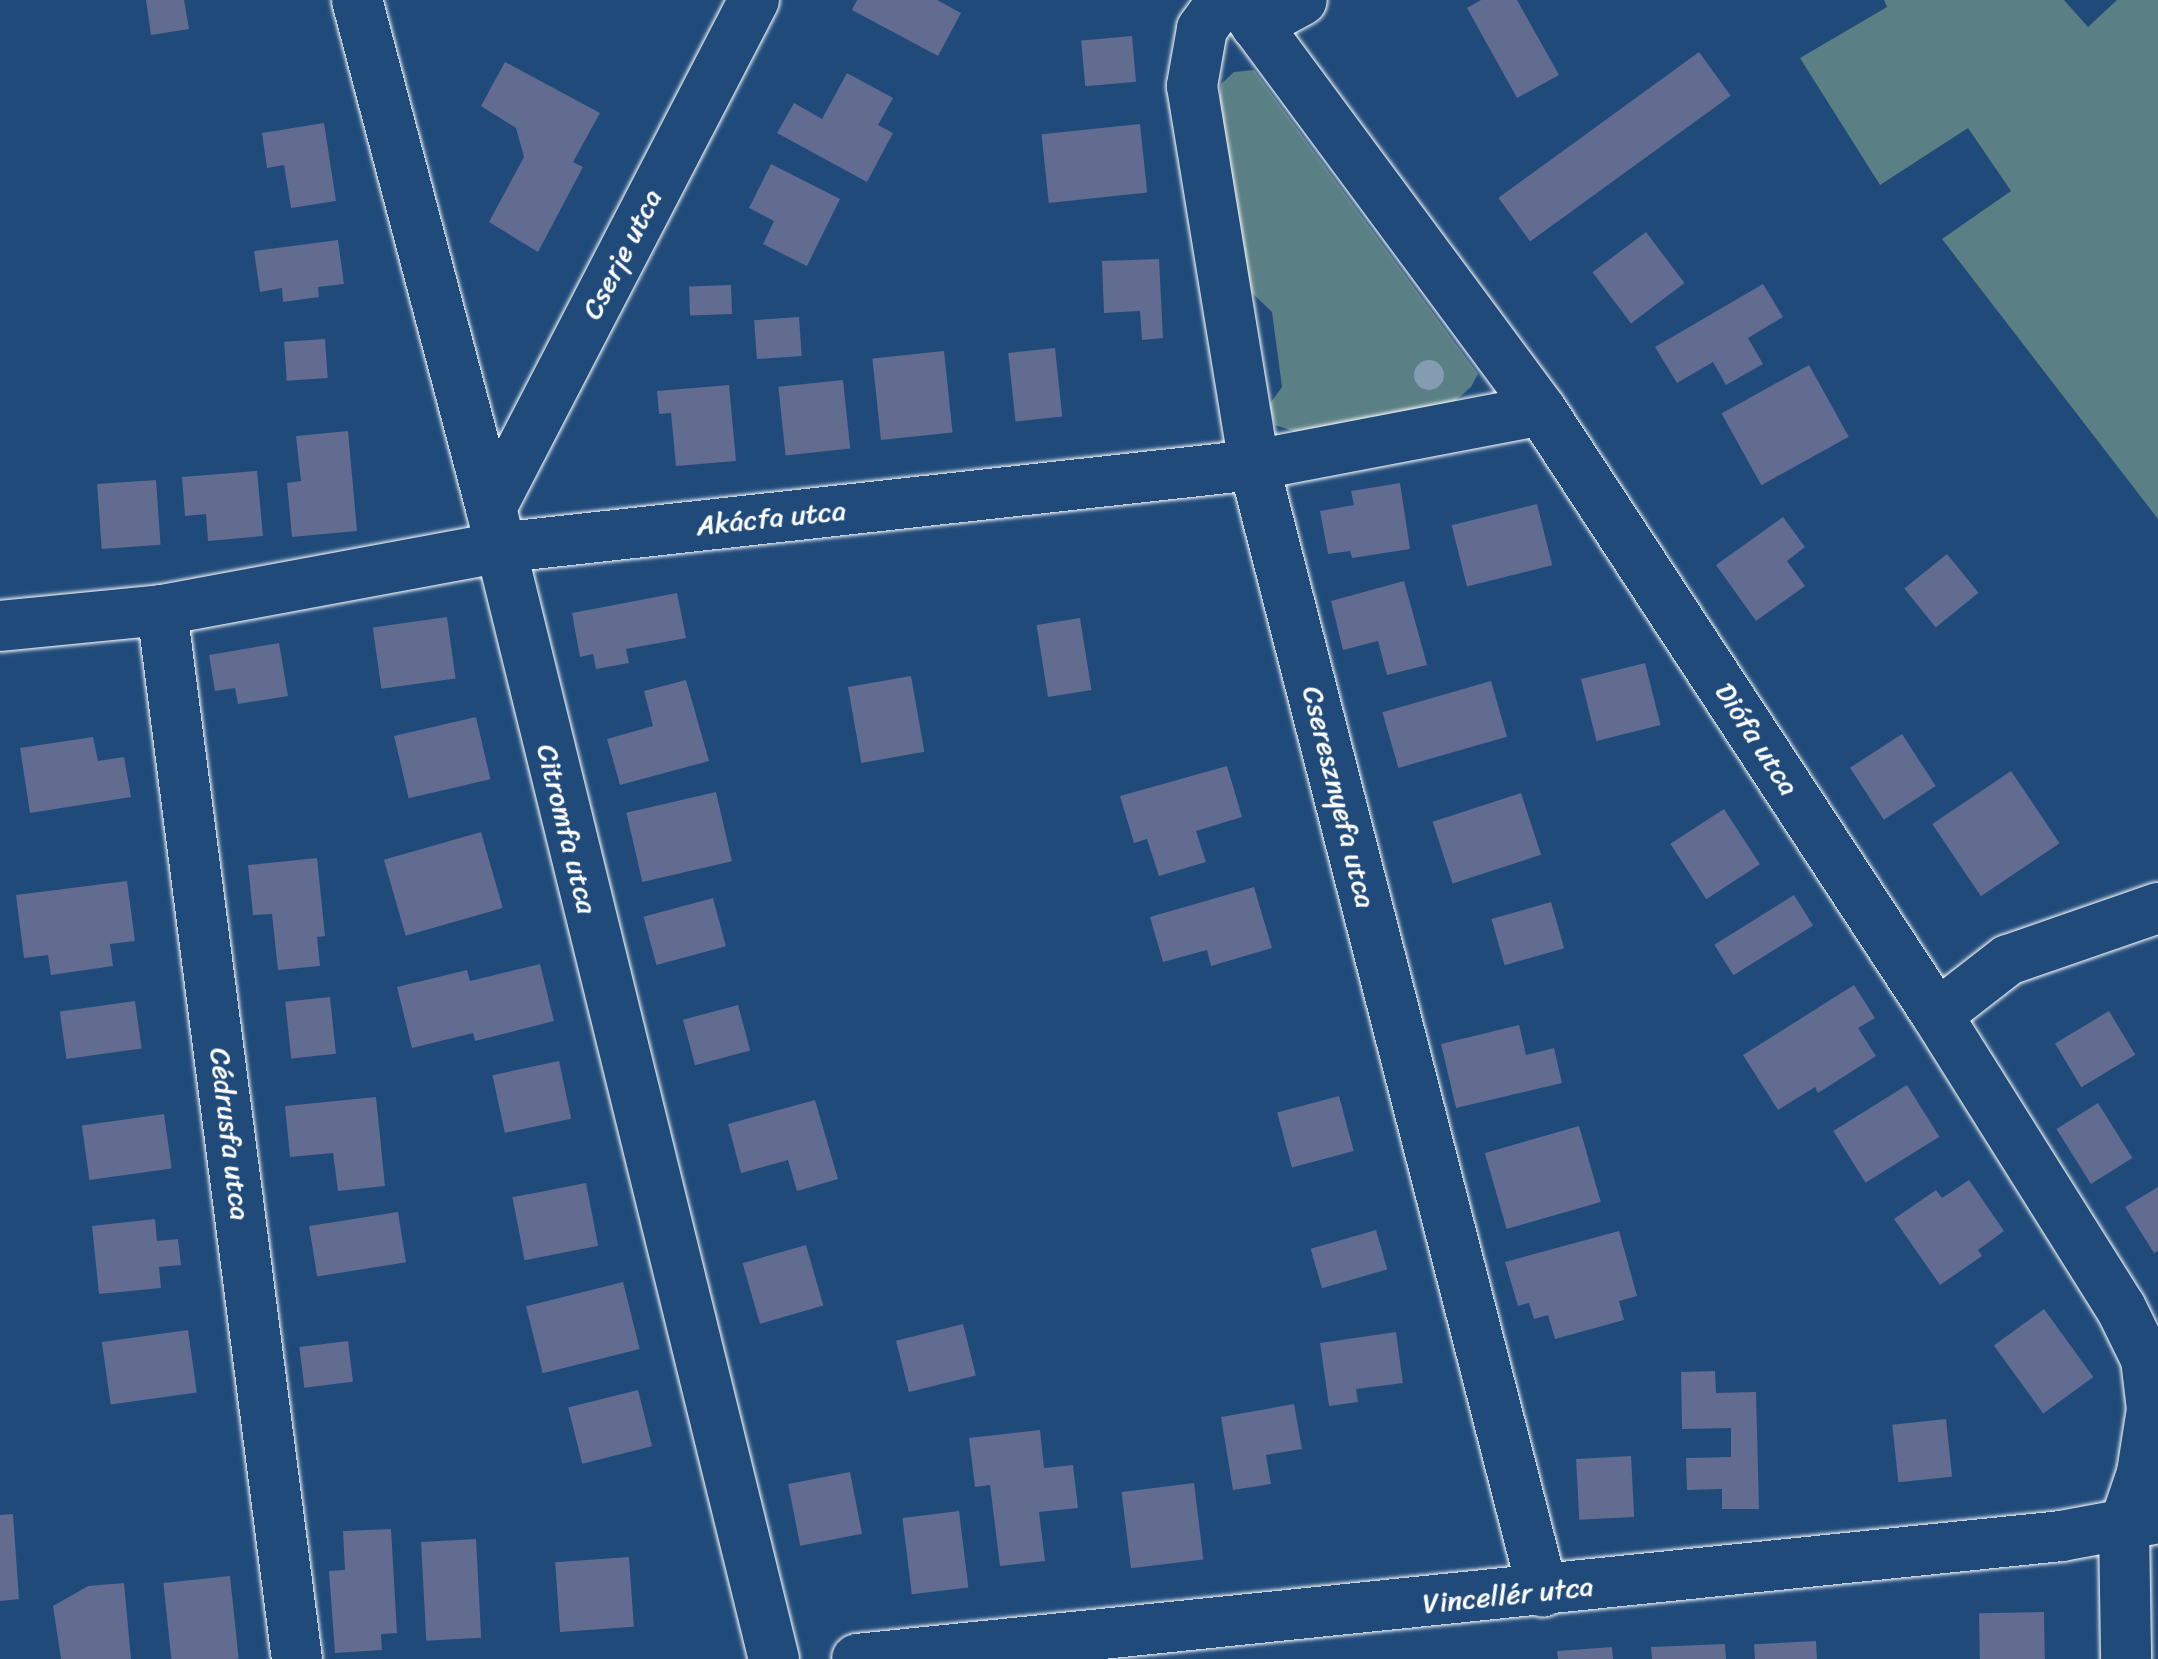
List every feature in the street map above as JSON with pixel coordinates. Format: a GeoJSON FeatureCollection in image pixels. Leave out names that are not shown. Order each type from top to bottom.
{"type":"FeatureCollection","features":[{"type":"Feature","properties":{"kind":"street","name":"Citromfa utca"},"geometry":{"type":"LineString","coordinates":[[356,0],[494,528],[774,1659]]}},
{"type":"Feature","properties":{"kind":"street","name":"Cserje utca"},"geometry":{"type":"LineString","coordinates":[[494,528],[754,0]]}},
{"type":"Feature","properties":{"kind":"street"},"geometry":{"type":"LineString","coordinates":[[1239,8],[1302,0]]}},
{"type":"Feature","properties":{"kind":"street","name":"Diófa utca"},"geometry":{"type":"LineString","coordinates":[[1239,8],[1541,410],[1937,1015],[2121,1308],[2146,1359],[2152,1409],[2142,1473],[2141,1522],[2126,1659]]}},
{"type":"Feature","properties":{"kind":"street","name":"Cseresznyefa utca"},"geometry":{"type":"LineString","coordinates":[[1239,8],[1202,29],[1192,86],[1254,465],[1542,1592]]}},
{"type":"Feature","properties":{"kind":"street","name":"Akácfa utca"},"geometry":{"type":"LineString","coordinates":[[0,626],[162,610],[494,528],[1254,465],[1541,410]]}},
{"type":"Feature","properties":{"kind":"street","name":"Cédrusfa utca"},"geometry":{"type":"LineString","coordinates":[[162,610],[297,1659]]}},
{"type":"Feature","properties":{"kind":"street"},"geometry":{"type":"LineString","coordinates":[[1937,1015],[2008,960],[2158,908]]}},
{"type":"Feature","properties":{"kind":"street","name":"Vincellér utca"},"geometry":{"type":"LineString","coordinates":[[857,1659],[914,1657],[1542,1592],[2141,1522]]}},
{"type":"Feature","properties":{"kind":"green space"},"geometry":{"type":"Polygon","coordinates":[[[1884,0],[2064,0],[2088,27],[2117,0],[2158,0],[2158,519],[1942,239],[2011,191],[1968,128],[1880,185],[1800,58],[1887,7],[1884,0]]]}},
{"type":"Feature","properties":{"kind":"green space"},"geometry":{"type":"Polygon","coordinates":[[[1254,70],[1478,374],[1471,387],[1447,408],[1302,434],[1275,425],[1269,405],[1282,387],[1272,312],[1248,289],[1219,106],[1221,84],[1234,72],[1254,70]]]}},
{"type":"Feature","properties":{"kind":"building"},"geometry":{"type":"Polygon","coordinates":[[[146,0],[184,0],[189,29],[151,35],[146,0]]]}},
{"type":"Feature","properties":{"kind":"building"},"geometry":{"type":"Polygon","coordinates":[[[857,0],[937,0],[961,13],[938,56],[852,10],[857,0]]]}},
{"type":"Feature","properties":{"kind":"building"},"geometry":{"type":"Polygon","coordinates":[[[1481,0],[1517,0],[1559,75],[1517,98],[1467,8],[1481,0]]]}},
{"type":"Feature","properties":{"kind":"building"},"geometry":{"type":"Polygon","coordinates":[[[1132,36],[1136,82],[1085,86],[1081,40],[1132,36]]]}},
{"type":"Feature","properties":{"kind":"building"},"geometry":{"type":"Polygon","coordinates":[[[1699,52],[1731,96],[1530,241],[1498,198],[1699,52]]]}},
{"type":"Feature","properties":{"kind":"building"},"geometry":{"type":"Polygon","coordinates":[[[505,62],[600,113],[573,162],[583,167],[538,252],[489,222],[524,157],[516,128],[481,106],[505,62]]]}},
{"type":"Feature","properties":{"kind":"building"},"geometry":{"type":"Polygon","coordinates":[[[847,73],[893,98],[878,125],[893,133],[867,182],[777,133],[794,103],[822,119],[847,73]]]}},
{"type":"Feature","properties":{"kind":"building"},"geometry":{"type":"Polygon","coordinates":[[[324,123],[336,201],[291,208],[284,165],[267,168],[262,133],[324,123]]]}},
{"type":"Feature","properties":{"kind":"building"},"geometry":{"type":"Polygon","coordinates":[[[1140,124],[1147,193],[1049,203],[1042,134],[1140,124]]]}},
{"type":"Feature","properties":{"kind":"building"},"geometry":{"type":"Polygon","coordinates":[[[771,164],[840,199],[807,266],[763,244],[774,221],[749,208],[771,164]]]}},
{"type":"Feature","properties":{"kind":"building"},"geometry":{"type":"Polygon","coordinates":[[[1646,232],[1685,283],[1631,323],[1592,272],[1646,232]]]}},
{"type":"Feature","properties":{"kind":"building"},"geometry":{"type":"Polygon","coordinates":[[[338,240],[344,284],[318,287],[319,297],[283,302],[282,288],[260,292],[254,251],[338,240]]]}},
{"type":"Feature","properties":{"kind":"building"},"geometry":{"type":"Polygon","coordinates":[[[1159,259],[1163,338],[1142,340],[1140,311],[1104,313],[1102,261],[1159,259]]]}},
{"type":"Feature","properties":{"kind":"building"},"geometry":{"type":"Polygon","coordinates":[[[1763,284],[1783,317],[1748,338],[1763,364],[1726,385],[1713,362],[1677,383],[1655,347],[1763,284]]]}},
{"type":"Feature","properties":{"kind":"building"},"geometry":{"type":"Polygon","coordinates":[[[731,285],[732,314],[690,315],[689,286],[731,285]]]}},
{"type":"Feature","properties":{"kind":"building"},"geometry":{"type":"Polygon","coordinates":[[[799,317],[802,356],[757,359],[754,320],[799,317]]]}},
{"type":"Feature","properties":{"kind":"building"},"geometry":{"type":"Polygon","coordinates":[[[325,339],[328,378],[287,381],[284,342],[325,339]]]}},
{"type":"Feature","properties":{"kind":"building"},"geometry":{"type":"Polygon","coordinates":[[[1055,348],[1062,417],[1015,422],[1008,353],[1055,348]]]}},
{"type":"Feature","properties":{"kind":"building"},"geometry":{"type":"Polygon","coordinates":[[[944,351],[953,433],[881,440],[872,359],[944,351]]]}},
{"type":"Feature","properties":{"kind":"building"},"geometry":{"type":"Polygon","coordinates":[[[1809,365],[1849,437],[1761,485],[1722,413],[1809,365]]]}},
{"type":"Feature","properties":{"kind":"building"},"geometry":{"type":"Polygon","coordinates":[[[843,380],[850,449],[786,455],[778,387],[843,380]]]}},
{"type":"Feature","properties":{"kind":"building"},"geometry":{"type":"Polygon","coordinates":[[[729,385],[736,461],[676,466],[671,413],[659,414],[657,391],[729,385]]]}},
{"type":"Feature","properties":{"kind":"building"},"geometry":{"type":"Polygon","coordinates":[[[348,431],[357,531],[292,537],[287,483],[301,481],[296,436],[348,431]]]}},
{"type":"Feature","properties":{"kind":"building"},"geometry":{"type":"Polygon","coordinates":[[[257,471],[263,536],[208,541],[206,514],[185,516],[182,477],[257,471]]]}},
{"type":"Feature","properties":{"kind":"building"},"geometry":{"type":"Polygon","coordinates":[[[156,480],[161,545],[102,549],[97,484],[156,480]]]}},
{"type":"Feature","properties":{"kind":"building"},"geometry":{"type":"Polygon","coordinates":[[[1400,483],[1410,549],[1352,558],[1350,551],[1328,554],[1320,511],[1354,505],[1351,491],[1400,483]]]}},
{"type":"Feature","properties":{"kind":"building"},"geometry":{"type":"Polygon","coordinates":[[[1537,504],[1552,565],[1467,586],[1452,525],[1537,504]]]}},
{"type":"Feature","properties":{"kind":"building"},"geometry":{"type":"Polygon","coordinates":[[[1783,517],[1805,547],[1787,561],[1805,586],[1756,621],[1716,565],[1783,517]]]}},
{"type":"Feature","properties":{"kind":"building"},"geometry":{"type":"Polygon","coordinates":[[[1947,554],[1978,593],[1936,627],[1904,589],[1947,554]]]}},
{"type":"Feature","properties":{"kind":"building"},"geometry":{"type":"Polygon","coordinates":[[[1404,581],[1427,665],[1387,675],[1378,641],[1343,650],[1331,601],[1404,581]]]}},
{"type":"Feature","properties":{"kind":"building"},"geometry":{"type":"Polygon","coordinates":[[[677,593],[686,638],[626,649],[629,663],[596,669],[593,654],[580,657],[572,613],[677,593]]]}},
{"type":"Feature","properties":{"kind":"building"},"geometry":{"type":"Polygon","coordinates":[[[447,617],[456,678],[381,689],[373,627],[447,617]]]}},
{"type":"Feature","properties":{"kind":"building"},"geometry":{"type":"Polygon","coordinates":[[[1080,618],[1091,690],[1048,697],[1037,625],[1080,618]]]}},
{"type":"Feature","properties":{"kind":"building"},"geometry":{"type":"Polygon","coordinates":[[[279,643],[288,696],[238,704],[235,688],[215,691],[209,655],[279,643]]]}},
{"type":"Feature","properties":{"kind":"building"},"geometry":{"type":"Polygon","coordinates":[[[1645,663],[1660,725],[1596,741],[1581,679],[1645,663]]]}},
{"type":"Feature","properties":{"kind":"building"},"geometry":{"type":"Polygon","coordinates":[[[911,676],[924,752],[861,763],[848,687],[911,676]]]}},
{"type":"Feature","properties":{"kind":"building"},"geometry":{"type":"Polygon","coordinates":[[[686,680],[709,761],[620,785],[607,739],[653,726],[644,691],[686,680]]]}},
{"type":"Feature","properties":{"kind":"building"},"geometry":{"type":"Polygon","coordinates":[[[1491,681],[1507,737],[1398,768],[1382,712],[1491,681]]]}},
{"type":"Feature","properties":{"kind":"building"},"geometry":{"type":"Polygon","coordinates":[[[476,717],[490,779],[409,798],[394,736],[476,717]]]}},
{"type":"Feature","properties":{"kind":"building"},"geometry":{"type":"Polygon","coordinates":[[[1902,734],[1936,786],[1884,820],[1850,768],[1902,734]]]}},
{"type":"Feature","properties":{"kind":"building"},"geometry":{"type":"Polygon","coordinates":[[[93,737],[98,761],[124,757],[131,797],[30,813],[20,748],[93,737]]]}},
{"type":"Feature","properties":{"kind":"building"},"geometry":{"type":"Polygon","coordinates":[[[1227,766],[1242,817],[1196,831],[1206,862],[1159,876],[1147,839],[1134,843],[1120,796],[1227,766]]]}},
{"type":"Feature","properties":{"kind":"building"},"geometry":{"type":"Polygon","coordinates":[[[2011,771],[2060,843],[1981,896],[1932,824],[2011,771]]]}},
{"type":"Feature","properties":{"kind":"building"},"geometry":{"type":"Polygon","coordinates":[[[716,792],[732,861],[642,882],[626,813],[716,792]]]}},
{"type":"Feature","properties":{"kind":"building"},"geometry":{"type":"Polygon","coordinates":[[[1521,793],[1541,855],[1453,884],[1433,822],[1521,793]]]}},
{"type":"Feature","properties":{"kind":"building"},"geometry":{"type":"Polygon","coordinates":[[[1724,809],[1760,864],[1706,899],[1670,844],[1724,809]]]}},
{"type":"Feature","properties":{"kind":"building"},"geometry":{"type":"Polygon","coordinates":[[[481,832],[503,908],[406,936],[384,860],[481,832]]]}},
{"type":"Feature","properties":{"kind":"building"},"geometry":{"type":"Polygon","coordinates":[[[317,858],[325,936],[317,937],[320,966],[278,970],[272,914],[253,915],[248,865],[317,858]]]}},
{"type":"Feature","properties":{"kind":"building"},"geometry":{"type":"Polygon","coordinates":[[[127,881],[135,941],[110,944],[113,966],[51,975],[48,955],[24,958],[16,895],[127,881]]]}},
{"type":"Feature","properties":{"kind":"building"},"geometry":{"type":"Polygon","coordinates":[[[1254,887],[1272,948],[1211,966],[1207,950],[1163,962],[1150,917],[1254,887]]]}},
{"type":"Feature","properties":{"kind":"building"},"geometry":{"type":"Polygon","coordinates":[[[1794,895],[1813,926],[1733,975],[1714,945],[1794,895]]]}},
{"type":"Feature","properties":{"kind":"building"},"geometry":{"type":"Polygon","coordinates":[[[713,898],[726,946],[656,965],[643,917],[713,898]]]}},
{"type":"Feature","properties":{"kind":"building"},"geometry":{"type":"Polygon","coordinates":[[[1551,902],[1564,948],[1505,965],[1491,919],[1551,902]]]}},
{"type":"Feature","properties":{"kind":"building"},"geometry":{"type":"Polygon","coordinates":[[[540,964],[554,1021],[475,1041],[473,1033],[412,1048],[397,987],[467,970],[470,981],[540,964]]]}},
{"type":"Feature","properties":{"kind":"building"},"geometry":{"type":"Polygon","coordinates":[[[1854,985],[1875,1018],[1858,1028],[1876,1056],[1818,1093],[1815,1087],[1778,1110],[1743,1055],[1854,985]]]}},
{"type":"Feature","properties":{"kind":"building"},"geometry":{"type":"Polygon","coordinates":[[[330,997],[336,1054],[291,1058],[285,1002],[330,997]]]}},
{"type":"Feature","properties":{"kind":"building"},"geometry":{"type":"Polygon","coordinates":[[[135,1001],[142,1049],[66,1059],[60,1012],[135,1001]]]}},
{"type":"Feature","properties":{"kind":"building"},"geometry":{"type":"Polygon","coordinates":[[[738,1005],[750,1050],[695,1065],[683,1020],[738,1005]]]}},
{"type":"Feature","properties":{"kind":"building"},"geometry":{"type":"Polygon","coordinates":[[[2109,1011],[2135,1055],[2081,1087],[2055,1043],[2109,1011]]]}},
{"type":"Feature","properties":{"kind":"building"},"geometry":{"type":"Polygon","coordinates":[[[1519,1025],[1526,1055],[1554,1048],[1562,1083],[1456,1108],[1441,1044],[1519,1025]]]}},
{"type":"Feature","properties":{"kind":"building"},"geometry":{"type":"Polygon","coordinates":[[[559,1061],[571,1119],[505,1133],[492,1075],[559,1061]]]}},
{"type":"Feature","properties":{"kind":"building"},"geometry":{"type":"Polygon","coordinates":[[[1907,1085],[1939,1137],[1866,1183],[1833,1131],[1907,1085]]]}},
{"type":"Feature","properties":{"kind":"building"},"geometry":{"type":"Polygon","coordinates":[[[1339,1096],[1354,1151],[1292,1168],[1277,1113],[1339,1096]]]}},
{"type":"Feature","properties":{"kind":"building"},"geometry":{"type":"Polygon","coordinates":[[[376,1097],[385,1186],[338,1191],[333,1153],[290,1157],[285,1106],[376,1097]]]}},
{"type":"Feature","properties":{"kind":"building"},"geometry":{"type":"Polygon","coordinates":[[[815,1100],[838,1179],[797,1191],[788,1160],[741,1173],[728,1124],[815,1100]]]}},
{"type":"Feature","properties":{"kind":"building"},"geometry":{"type":"Polygon","coordinates":[[[2098,1103],[2132,1158],[2091,1184],[2056,1129],[2098,1103]]]}},
{"type":"Feature","properties":{"kind":"building"},"geometry":{"type":"Polygon","coordinates":[[[164,1114],[172,1168],[89,1180],[82,1126],[164,1114]]]}},
{"type":"Feature","properties":{"kind":"building"},"geometry":{"type":"Polygon","coordinates":[[[1579,1126],[1601,1202],[1507,1229],[1485,1153],[1579,1126]]]}},
{"type":"Feature","properties":{"kind":"building"},"geometry":{"type":"Polygon","coordinates":[[[1969,1180],[2004,1231],[1978,1250],[1982,1256],[1940,1285],[1894,1219],[1936,1190],[1942,1198],[1969,1180]]]}},
{"type":"Feature","properties":{"kind":"building"},"geometry":{"type":"Polygon","coordinates":[[[586,1183],[598,1246],[525,1260],[512,1197],[586,1183]]]}},
{"type":"Feature","properties":{"kind":"building"},"geometry":{"type":"Polygon","coordinates":[[[2158,1187],[2158,1251],[2154,1253],[2125,1207],[2158,1187]]]}},
{"type":"Feature","properties":{"kind":"building"},"geometry":{"type":"Polygon","coordinates":[[[398,1212],[406,1262],[317,1276],[309,1226],[398,1212]]]}},
{"type":"Feature","properties":{"kind":"building"},"geometry":{"type":"Polygon","coordinates":[[[155,1219],[157,1241],[178,1239],[181,1265],[159,1267],[161,1288],[99,1294],[92,1226],[155,1219]]]}},
{"type":"Feature","properties":{"kind":"building"},"geometry":{"type":"Polygon","coordinates":[[[1376,1230],[1387,1269],[1322,1288],[1311,1249],[1376,1230]]]}},
{"type":"Feature","properties":{"kind":"building"},"geometry":{"type":"Polygon","coordinates":[[[1619,1231],[1637,1296],[1619,1301],[1624,1320],[1555,1339],[1548,1315],[1534,1319],[1529,1303],[1518,1306],[1505,1262],[1619,1231]]]}},
{"type":"Feature","properties":{"kind":"building"},"geometry":{"type":"Polygon","coordinates":[[[806,1245],[823,1306],[760,1324],[743,1263],[806,1245]]]}},
{"type":"Feature","properties":{"kind":"building"},"geometry":{"type":"Polygon","coordinates":[[[623,1282],[640,1349],[543,1373],[526,1306],[623,1282]]]}},
{"type":"Feature","properties":{"kind":"building"},"geometry":{"type":"Polygon","coordinates":[[[2044,1309],[2093,1377],[2043,1413],[1994,1345],[2044,1309]]]}},
{"type":"Feature","properties":{"kind":"building"},"geometry":{"type":"Polygon","coordinates":[[[963,1324],[976,1375],[909,1392],[896,1341],[963,1324]]]}},
{"type":"Feature","properties":{"kind":"building"},"geometry":{"type":"Polygon","coordinates":[[[188,1330],[197,1392],[111,1404],[102,1342],[188,1330]]]}},
{"type":"Feature","properties":{"kind":"building"},"geometry":{"type":"Polygon","coordinates":[[[1396,1332],[1403,1383],[1356,1389],[1358,1402],[1329,1406],[1320,1343],[1396,1332]]]}},
{"type":"Feature","properties":{"kind":"building"},"geometry":{"type":"Polygon","coordinates":[[[348,1341],[353,1382],[304,1388],[299,1347],[348,1341]]]}},
{"type":"Feature","properties":{"kind":"building"},"geometry":{"type":"Polygon","coordinates":[[[1715,1371],[1716,1393],[1756,1392],[1759,1509],[1722,1509],[1722,1489],[1687,1490],[1686,1458],[1731,1457],[1731,1428],[1682,1429],[1681,1372],[1715,1371]]]}},
{"type":"Feature","properties":{"kind":"building"},"geometry":{"type":"Polygon","coordinates":[[[638,1390],[652,1446],[582,1464],[568,1407],[638,1390]]]}},
{"type":"Feature","properties":{"kind":"building"},"geometry":{"type":"Polygon","coordinates":[[[1294,1404],[1302,1449],[1266,1455],[1271,1484],[1233,1490],[1221,1417],[1294,1404]]]}},
{"type":"Feature","properties":{"kind":"building"},"geometry":{"type":"Polygon","coordinates":[[[1946,1419],[1952,1477],[1898,1482],[1892,1425],[1946,1419]]]}},
{"type":"Feature","properties":{"kind":"building"},"geometry":{"type":"Polygon","coordinates":[[[1040,1430],[1044,1468],[1073,1465],[1078,1508],[1039,1512],[1045,1561],[1000,1566],[990,1485],[975,1487],[969,1438],[1040,1430]]]}},
{"type":"Feature","properties":{"kind":"building"},"geometry":{"type":"Polygon","coordinates":[[[1631,1456],[1634,1517],[1579,1520],[1576,1459],[1631,1456]]]}},
{"type":"Feature","properties":{"kind":"building"},"geometry":{"type":"Polygon","coordinates":[[[850,1472],[862,1534],[800,1546],[788,1484],[850,1472]]]}},
{"type":"Feature","properties":{"kind":"building"},"geometry":{"type":"Polygon","coordinates":[[[1194,1483],[1203,1559],[1131,1568],[1122,1492],[1194,1483]]]}},
{"type":"Feature","properties":{"kind":"building"},"geometry":{"type":"Polygon","coordinates":[[[959,1511],[968,1587],[912,1594],[902,1518],[959,1511]]]}},
{"type":"Feature","properties":{"kind":"building"},"geometry":{"type":"Polygon","coordinates":[[[13,1514],[19,1599],[0,1601],[0,1515],[13,1514]]]}},
{"type":"Feature","properties":{"kind":"building"},"geometry":{"type":"Polygon","coordinates":[[[391,1529],[397,1633],[381,1634],[382,1650],[335,1653],[329,1571],[345,1570],[343,1531],[391,1529]]]}},
{"type":"Feature","properties":{"kind":"building"},"geometry":{"type":"Polygon","coordinates":[[[476,1539],[481,1638],[426,1641],[421,1542],[476,1539]]]}},
{"type":"Feature","properties":{"kind":"building"},"geometry":{"type":"Polygon","coordinates":[[[629,1557],[634,1627],[560,1632],[555,1562],[629,1557]]]}},
{"type":"Feature","properties":{"kind":"building"},"geometry":{"type":"Polygon","coordinates":[[[230,1576],[239,1659],[171,1659],[163,1583],[230,1576]]]}},
{"type":"Feature","properties":{"kind":"building"},"geometry":{"type":"Polygon","coordinates":[[[124,1583],[131,1659],[61,1659],[53,1606],[88,1586],[124,1583]]]}},
{"type":"Feature","properties":{"kind":"building"},"geometry":{"type":"Polygon","coordinates":[[[2044,1612],[2045,1659],[1980,1659],[1979,1613],[2044,1612]]]}},
{"type":"Feature","properties":{"kind":"building"},"geometry":{"type":"Polygon","coordinates":[[[1816,1641],[1817,1659],[1755,1659],[1754,1644],[1816,1641]]]}},
{"type":"Feature","properties":{"kind":"building"},"geometry":{"type":"Polygon","coordinates":[[[1725,1644],[1726,1659],[1652,1659],[1651,1647],[1725,1644]]]}},
{"type":"Feature","properties":{"kind":"building"},"geometry":{"type":"Polygon","coordinates":[[[1612,1647],[1613,1659],[1558,1659],[1557,1651],[1612,1647]]]}}]}
